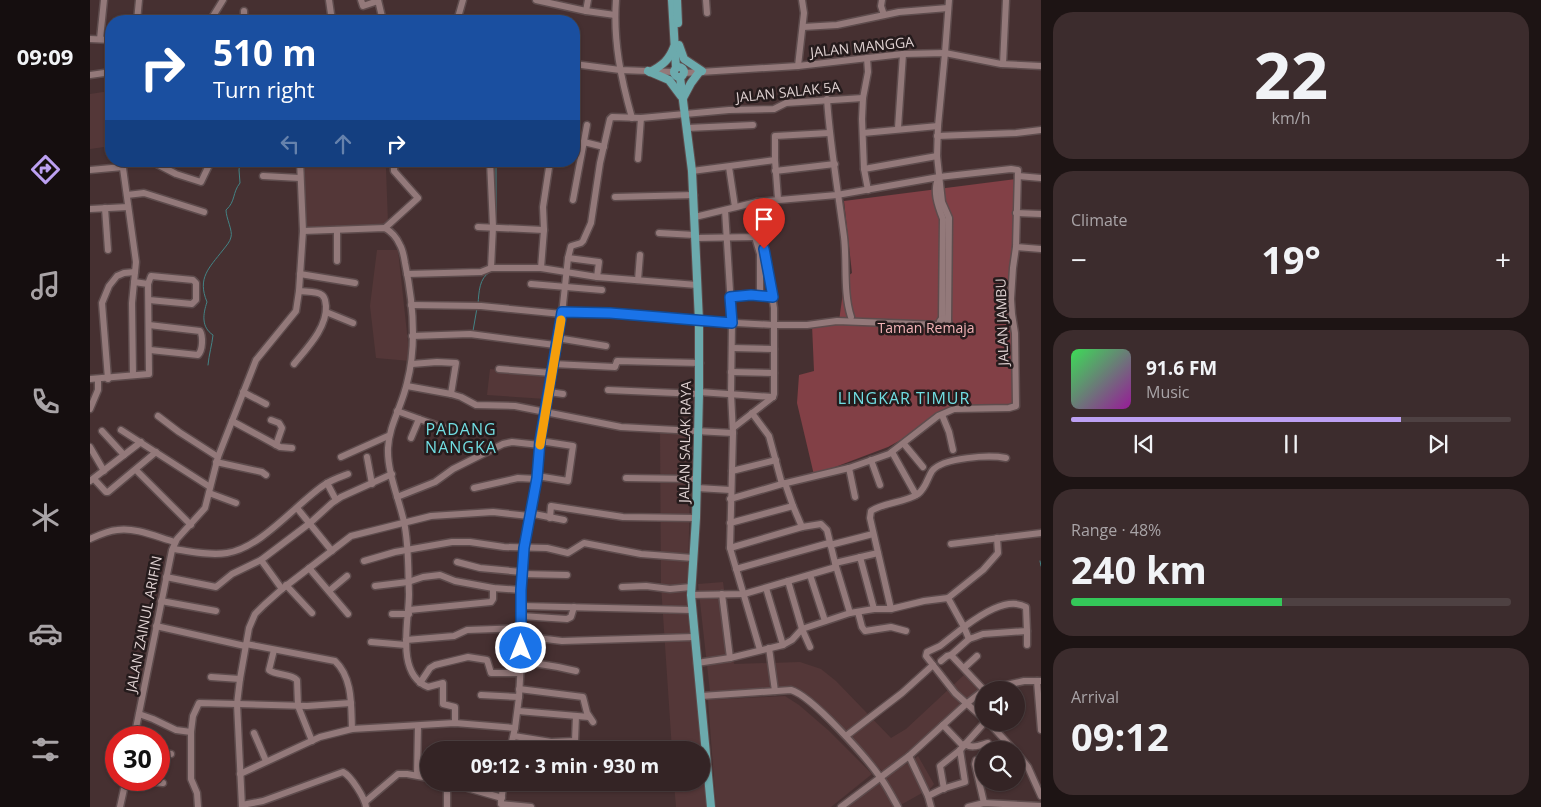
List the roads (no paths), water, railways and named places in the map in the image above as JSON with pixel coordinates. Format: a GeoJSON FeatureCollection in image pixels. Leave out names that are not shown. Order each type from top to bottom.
{"type":"FeatureCollection","features":[{"type":"Feature","properties":{"kind":"main road"},"geometry":{"type":"LineString","coordinates":[[649,71],[672,83],[683,98],[690,83],[701,71],[684,59],[677,44],[672,0]]}},
{"type":"Feature","properties":{"kind":"main road"},"geometry":{"type":"LineString","coordinates":[[649,71],[667,60],[677,44],[677,0]]}},
{"type":"Feature","properties":{"kind":"main road","name":"JALAN SALAK RAYA"},"geometry":{"type":"LineString","coordinates":[[677,44],[694,195],[699,321],[700,363],[696,518],[691,591],[701,696],[703,741]]}},
{"type":"Feature","properties":{"kind":"main road","name":"JALAN SALAK RAYA"},"geometry":{"type":"LineString","coordinates":[[708,791],[711,807]]}},
{"type":"Feature","properties":{"kind":"street"},"geometry":{"type":"LineString","coordinates":[[100,39],[104,0]]}},
{"type":"Feature","properties":{"kind":"street"},"geometry":{"type":"LineString","coordinates":[[138,15],[139,0]]}},
{"type":"Feature","properties":{"kind":"street"},"geometry":{"type":"LineString","coordinates":[[214,15],[223,0]]}},
{"type":"Feature","properties":{"kind":"street"},"geometry":{"type":"LineString","coordinates":[[329,0],[331,15]]}},
{"type":"Feature","properties":{"kind":"street"},"geometry":{"type":"LineString","coordinates":[[360,0],[363,6],[378,0],[382,15]]}},
{"type":"Feature","properties":{"kind":"street"},"geometry":{"type":"LineString","coordinates":[[459,15],[463,0]]}},
{"type":"Feature","properties":{"kind":"street"},"geometry":{"type":"LineString","coordinates":[[538,0],[565,3],[586,11],[615,15]]}},
{"type":"Feature","properties":{"kind":"street"},"geometry":{"type":"LineString","coordinates":[[586,11],[588,0]]}},
{"type":"Feature","properties":{"kind":"street"},"geometry":{"type":"LineString","coordinates":[[616,0],[615,39],[620,70],[632,118]]}},
{"type":"Feature","properties":{"kind":"street"},"geometry":{"type":"LineString","coordinates":[[706,0],[707,13]]}},
{"type":"Feature","properties":{"kind":"street"},"geometry":{"type":"LineString","coordinates":[[798,66],[804,13],[802,0]]}},
{"type":"Feature","properties":{"kind":"street"},"geometry":{"type":"LineString","coordinates":[[882,0],[881,6],[884,15]]}},
{"type":"Feature","properties":{"kind":"street"},"geometry":{"type":"LineString","coordinates":[[942,321],[943,219],[937,204],[936,183],[939,177],[937,156],[938,126],[949,0]]}},
{"type":"Feature","properties":{"kind":"street"},"geometry":{"type":"LineString","coordinates":[[1003,64],[1006,0]]}},
{"type":"Feature","properties":{"kind":"street"},"geometry":{"type":"LineString","coordinates":[[803,27],[837,25],[899,12],[948,8]]}},
{"type":"Feature","properties":{"kind":"street"},"geometry":{"type":"LineString","coordinates":[[90,39],[105,39]]}},
{"type":"Feature","properties":{"kind":"street","name":"JALAN MANGGA"},"geometry":{"type":"LineString","coordinates":[[580,65],[620,70],[679,72],[798,66],[903,54],[945,53],[1003,64],[1041,66]]}},
{"type":"Feature","properties":{"kind":"street"},"geometry":{"type":"LineString","coordinates":[[898,128],[903,54]]}},
{"type":"Feature","properties":{"kind":"street"},"geometry":{"type":"LineString","coordinates":[[867,58],[862,133],[864,169],[868,190]]}},
{"type":"Feature","properties":{"kind":"street"},"geometry":{"type":"LineString","coordinates":[[90,74],[105,73]]}},
{"type":"Feature","properties":{"kind":"street","name":"JALAN SALAK 5A"},"geometry":{"type":"LineString","coordinates":[[604,147],[612,117],[641,118],[774,109],[786,103],[863,98]]}},
{"type":"Feature","properties":{"kind":"street"},"geometry":{"type":"LineString","coordinates":[[827,99],[829,133],[835,164],[837,195],[844,237],[848,304],[851,317]]}},
{"type":"Feature","properties":{"kind":"street"},"geometry":{"type":"LineString","coordinates":[[638,159],[641,118]]}},
{"type":"Feature","properties":{"kind":"street"},"geometry":{"type":"LineString","coordinates":[[580,161],[587,125]]}},
{"type":"Feature","properties":{"kind":"street"},"geometry":{"type":"LineString","coordinates":[[687,128],[753,125]]}},
{"type":"Feature","properties":{"kind":"street"},"geometry":{"type":"LineString","coordinates":[[862,133],[898,128],[938,126]]}},
{"type":"Feature","properties":{"kind":"street"},"geometry":{"type":"LineString","coordinates":[[938,136],[1016,133],[1041,130]]}},
{"type":"Feature","properties":{"kind":"street"},"geometry":{"type":"LineString","coordinates":[[778,199],[774,137],[778,135],[829,133]]}},
{"type":"Feature","properties":{"kind":"street"},"geometry":{"type":"LineString","coordinates":[[513,741],[519,698],[521,590],[524,548],[537,477],[540,443],[555,346],[562,313],[568,258],[571,246],[583,241],[591,223],[604,147],[584,142]]}},
{"type":"Feature","properties":{"kind":"street"},"geometry":{"type":"LineString","coordinates":[[864,169],[937,156]]}},
{"type":"Feature","properties":{"kind":"street"},"geometry":{"type":"LineString","coordinates":[[692,171],[774,160]]}},
{"type":"Feature","properties":{"kind":"street"},"geometry":{"type":"LineString","coordinates":[[775,171],[835,164]]}},
{"type":"Feature","properties":{"kind":"street"},"geometry":{"type":"LineString","coordinates":[[90,170],[106,167]]}},
{"type":"Feature","properties":{"kind":"street"},"geometry":{"type":"LineString","coordinates":[[123,167],[136,262],[132,303],[133,375]]}},
{"type":"Feature","properties":{"kind":"street"},"geometry":{"type":"LineString","coordinates":[[163,167],[176,174],[201,182],[208,167]]}},
{"type":"Feature","properties":{"kind":"street","name":"JALAN ZAINUL ARIFIN"},"geometry":{"type":"LineString","coordinates":[[136,726],[166,577],[174,546],[205,508],[217,459],[256,360],[296,311],[303,231],[300,167]]}},
{"type":"Feature","properties":{"kind":"street"},"geometry":{"type":"LineString","coordinates":[[303,231],[385,228],[418,198],[394,171],[394,167]]}},
{"type":"Feature","properties":{"kind":"street"},"geometry":{"type":"LineString","coordinates":[[490,167],[493,268]]}},
{"type":"Feature","properties":{"kind":"street"},"geometry":{"type":"LineString","coordinates":[[541,268],[544,230],[542,207],[549,167]]}},
{"type":"Feature","properties":{"kind":"street"},"geometry":{"type":"LineString","coordinates":[[573,200],[579,167]]}},
{"type":"Feature","properties":{"kind":"street"},"geometry":{"type":"LineString","coordinates":[[729,167],[735,207]]}},
{"type":"Feature","properties":{"kind":"street"},"geometry":{"type":"LineString","coordinates":[[695,217],[757,202],[837,195],[939,177],[1011,169],[1018,170],[1018,176],[1041,178]]}},
{"type":"Feature","properties":{"kind":"street"},"geometry":{"type":"LineString","coordinates":[[262,176],[300,178]]}},
{"type":"Feature","properties":{"kind":"street","name":"JALAN JAMBU"},"geometry":{"type":"LineString","coordinates":[[942,414],[958,408],[1014,407],[1017,404],[1015,326],[1011,299],[1012,268],[1016,246],[1018,176]]}},
{"type":"Feature","properties":{"kind":"street"},"geometry":{"type":"LineString","coordinates":[[127,195],[144,194],[204,212]]}},
{"type":"Feature","properties":{"kind":"street"},"geometry":{"type":"LineString","coordinates":[[615,197],[694,195]]}},
{"type":"Feature","properties":{"kind":"street"},"geometry":{"type":"LineString","coordinates":[[757,202],[760,296]]}},
{"type":"Feature","properties":{"kind":"street"},"geometry":{"type":"LineString","coordinates":[[90,210],[128,207]]}},
{"type":"Feature","properties":{"kind":"street"},"geometry":{"type":"LineString","coordinates":[[105,208],[108,250]]}},
{"type":"Feature","properties":{"kind":"street"},"geometry":{"type":"LineString","coordinates":[[725,210],[732,323],[731,394],[733,430],[730,548],[760,650]]}},
{"type":"Feature","properties":{"kind":"street"},"geometry":{"type":"LineString","coordinates":[[1016,214],[1041,214]]}},
{"type":"Feature","properties":{"kind":"street"},"geometry":{"type":"LineString","coordinates":[[478,227],[544,230]]}},
{"type":"Feature","properties":{"kind":"street"},"geometry":{"type":"LineString","coordinates":[[385,228],[401,247],[411,305],[412,364],[407,386],[388,436],[388,451],[404,523],[407,550],[409,612],[406,642],[407,661],[416,680],[420,683],[428,687],[443,683],[444,704],[455,707],[455,723]]}},
{"type":"Feature","properties":{"kind":"street"},"geometry":{"type":"LineString","coordinates":[[336,260],[337,230]]}},
{"type":"Feature","properties":{"kind":"street"},"geometry":{"type":"LineString","coordinates":[[659,233],[726,239],[758,236]]}},
{"type":"Feature","properties":{"kind":"street"},"geometry":{"type":"LineString","coordinates":[[758,236],[773,297],[773,397]]}},
{"type":"Feature","properties":{"kind":"street"},"geometry":{"type":"LineString","coordinates":[[1016,246],[1041,249]]}},
{"type":"Feature","properties":{"kind":"street"},"geometry":{"type":"LineString","coordinates":[[638,280],[640,256]]}},
{"type":"Feature","properties":{"kind":"street"},"geometry":{"type":"LineString","coordinates":[[568,258],[600,262],[597,277]]}},
{"type":"Feature","properties":{"kind":"street"},"geometry":{"type":"LineString","coordinates":[[407,274],[482,272],[493,268],[541,268],[597,277],[697,285]]}},
{"type":"Feature","properties":{"kind":"street"},"geometry":{"type":"LineString","coordinates":[[108,379],[102,303],[109,286],[117,276],[135,272]]}},
{"type":"Feature","properties":{"kind":"street"},"geometry":{"type":"LineString","coordinates":[[300,274],[355,283]]}},
{"type":"Feature","properties":{"kind":"street"},"geometry":{"type":"LineString","coordinates":[[90,379],[98,380],[149,374],[150,350],[148,300],[148,284],[151,276],[193,280],[196,282],[196,300],[192,304],[148,300]]}},
{"type":"Feature","properties":{"kind":"street"},"geometry":{"type":"LineString","coordinates":[[134,282],[148,284]]}},
{"type":"Feature","properties":{"kind":"street"},"geometry":{"type":"LineString","coordinates":[[531,284],[602,290]]}},
{"type":"Feature","properties":{"kind":"street"},"geometry":{"type":"LineString","coordinates":[[294,364],[316,337],[326,312],[325,300],[322,295],[299,291]]}},
{"type":"Feature","properties":{"kind":"street"},"geometry":{"type":"LineString","coordinates":[[730,297],[773,297]]}},
{"type":"Feature","properties":{"kind":"street"},"geometry":{"type":"LineString","coordinates":[[411,305],[478,306],[562,313],[610,313],[774,325],[807,325],[837,321],[942,321]]}},
{"type":"Feature","properties":{"kind":"street"},"geometry":{"type":"LineString","coordinates":[[326,312],[353,322]]}},
{"type":"Feature","properties":{"kind":"street"},"geometry":{"type":"LineString","coordinates":[[837,321],[840,318],[851,317],[942,321]]}},
{"type":"Feature","properties":{"kind":"street"},"geometry":{"type":"LineString","coordinates":[[149,325],[200,331],[202,335],[198,355],[150,350]]}},
{"type":"Feature","properties":{"kind":"street"},"geometry":{"type":"LineString","coordinates":[[412,336],[473,334],[555,346]]}},
{"type":"Feature","properties":{"kind":"street"},"geometry":{"type":"LineString","coordinates":[[557,338],[606,346]]}},
{"type":"Feature","properties":{"kind":"street"},"geometry":{"type":"LineString","coordinates":[[732,348],[774,349]]}},
{"type":"Feature","properties":{"kind":"street"},"geometry":{"type":"LineString","coordinates":[[553,364],[615,368],[617,361],[700,363]]}},
{"type":"Feature","properties":{"kind":"street"},"geometry":{"type":"LineString","coordinates":[[412,364],[456,363],[451,394]]}},
{"type":"Feature","properties":{"kind":"street"},"geometry":{"type":"LineString","coordinates":[[499,369],[552,373]]}},
{"type":"Feature","properties":{"kind":"street"},"geometry":{"type":"LineString","coordinates":[[732,372],[774,373]]}},
{"type":"Feature","properties":{"kind":"street"},"geometry":{"type":"LineString","coordinates":[[90,409],[98,390],[98,380]]}},
{"type":"Feature","properties":{"kind":"street"},"geometry":{"type":"LineString","coordinates":[[407,386],[451,394],[479,406],[507,406],[621,427],[697,430],[733,430],[773,397]]}},
{"type":"Feature","properties":{"kind":"street"},"geometry":{"type":"LineString","coordinates":[[608,390],[773,397]]}},
{"type":"Feature","properties":{"kind":"street"},"geometry":{"type":"LineString","coordinates":[[243,392],[266,404]]}},
{"type":"Feature","properties":{"kind":"street"},"geometry":{"type":"LineString","coordinates":[[548,392],[563,394]]}},
{"type":"Feature","properties":{"kind":"street"},"geometry":{"type":"LineString","coordinates":[[397,410],[450,430]]}},
{"type":"Feature","properties":{"kind":"street"},"geometry":{"type":"LineString","coordinates":[[752,413],[769,436],[784,483],[802,527]]}},
{"type":"Feature","properties":{"kind":"street"},"geometry":{"type":"LineString","coordinates":[[730,499],[784,483],[849,468],[892,452],[942,414],[953,450]]}},
{"type":"Feature","properties":{"kind":"street"},"geometry":{"type":"LineString","coordinates":[[158,416],[217,459],[262,472],[266,475]]}},
{"type":"Feature","properties":{"kind":"street"},"geometry":{"type":"LineString","coordinates":[[411,438],[419,419]]}},
{"type":"Feature","properties":{"kind":"street"},"geometry":{"type":"LineString","coordinates":[[271,420],[282,428],[276,445]]}},
{"type":"Feature","properties":{"kind":"street"},"geometry":{"type":"LineString","coordinates":[[232,421],[276,445],[283,448],[292,448]]}},
{"type":"Feature","properties":{"kind":"street"},"geometry":{"type":"LineString","coordinates":[[121,430],[210,490],[236,503]]}},
{"type":"Feature","properties":{"kind":"street"},"geometry":{"type":"LineString","coordinates":[[102,431],[124,454]]}},
{"type":"Feature","properties":{"kind":"street"},"geometry":{"type":"LineString","coordinates":[[342,457],[388,436]]}},
{"type":"Feature","properties":{"kind":"street"},"geometry":{"type":"LineString","coordinates":[[141,442],[92,480],[108,492],[156,452]]}},
{"type":"Feature","properties":{"kind":"street"},"geometry":{"type":"LineString","coordinates":[[397,497],[441,477],[503,444],[512,442],[573,446],[568,480],[537,477],[518,478],[474,488]]}},
{"type":"Feature","properties":{"kind":"street"},"geometry":{"type":"LineString","coordinates":[[904,444],[923,467]]}},
{"type":"Feature","properties":{"kind":"street"},"geometry":{"type":"LineString","coordinates":[[91,451],[104,471]]}},
{"type":"Feature","properties":{"kind":"street"},"geometry":{"type":"LineString","coordinates":[[892,452],[916,495]]}},
{"type":"Feature","properties":{"kind":"street"},"geometry":{"type":"LineString","coordinates":[[891,609],[873,534],[870,518],[871,511],[916,495],[923,490],[932,472],[939,466],[978,456],[1006,458]]}},
{"type":"Feature","properties":{"kind":"street"},"geometry":{"type":"LineString","coordinates":[[367,457],[372,484]]}},
{"type":"Feature","properties":{"kind":"street"},"geometry":{"type":"LineString","coordinates":[[732,471],[776,460]]}},
{"type":"Feature","properties":{"kind":"street"},"geometry":{"type":"LineString","coordinates":[[871,460],[880,486]]}},
{"type":"Feature","properties":{"kind":"street"},"geometry":{"type":"LineString","coordinates":[[849,468],[855,497]]}},
{"type":"Feature","properties":{"kind":"street"},"geometry":{"type":"LineString","coordinates":[[136,470],[191,524]]}},
{"type":"Feature","properties":{"kind":"street"},"geometry":{"type":"LineString","coordinates":[[90,539],[124,529],[135,531],[174,546],[218,554],[231,552],[255,540],[327,483],[348,474]]}},
{"type":"Feature","properties":{"kind":"street"},"geometry":{"type":"LineString","coordinates":[[166,577],[216,587],[232,574],[261,560],[310,523],[336,500],[392,474]]}},
{"type":"Feature","properties":{"kind":"street"},"geometry":{"type":"LineString","coordinates":[[626,478],[696,483],[731,490]]}},
{"type":"Feature","properties":{"kind":"street"},"geometry":{"type":"LineString","coordinates":[[327,483],[336,500]]}},
{"type":"Feature","properties":{"kind":"street"},"geometry":{"type":"LineString","coordinates":[[550,518],[551,506],[623,517],[696,518]]}},
{"type":"Feature","properties":{"kind":"street"},"geometry":{"type":"LineString","coordinates":[[730,523],[793,506]]}},
{"type":"Feature","properties":{"kind":"street"},"geometry":{"type":"LineString","coordinates":[[297,508],[332,551]]}},
{"type":"Feature","properties":{"kind":"street"},"geometry":{"type":"LineString","coordinates":[[420,776],[398,774],[364,805],[347,774],[343,772],[263,802],[242,806],[237,704],[249,628],[255,614],[284,587],[351,536],[431,516],[494,512],[564,520]]}},
{"type":"Feature","properties":{"kind":"street"},"geometry":{"type":"LineString","coordinates":[[730,548],[802,527],[821,524],[827,530],[829,544],[850,613]]}},
{"type":"Feature","properties":{"kind":"street"},"geometry":{"type":"LineString","coordinates":[[951,544],[1041,533]]}},
{"type":"Feature","properties":{"kind":"street"},"geometry":{"type":"LineString","coordinates":[[736,569],[873,534]]}},
{"type":"Feature","properties":{"kind":"street"},"geometry":{"type":"LineString","coordinates":[[697,663],[730,658],[783,645],[792,640],[802,629],[850,613],[874,609],[891,609],[924,601],[948,598],[991,562],[998,553],[997,538]]}},
{"type":"Feature","properties":{"kind":"street"},"geometry":{"type":"LineString","coordinates":[[364,561],[407,550],[452,542],[547,548],[568,553],[584,543],[641,554],[692,558]]}},
{"type":"Feature","properties":{"kind":"street"},"geometry":{"type":"LineString","coordinates":[[622,587],[646,586],[722,594],[744,594],[878,553]]}},
{"type":"Feature","properties":{"kind":"street"},"geometry":{"type":"LineString","coordinates":[[860,557],[874,609]]}},
{"type":"Feature","properties":{"kind":"street"},"geometry":{"type":"LineString","coordinates":[[261,560],[284,587],[312,613]]}},
{"type":"Feature","properties":{"kind":"street"},"geometry":{"type":"LineString","coordinates":[[457,562],[480,568],[522,573],[567,575]]}},
{"type":"Feature","properties":{"kind":"street"},"geometry":{"type":"LineString","coordinates":[[309,568],[348,614]]}},
{"type":"Feature","properties":{"kind":"street"},"geometry":{"type":"LineString","coordinates":[[375,586],[408,582],[423,577],[440,575],[455,581],[493,588],[521,590]]}},
{"type":"Feature","properties":{"kind":"street"},"geometry":{"type":"LineString","coordinates":[[810,575],[825,621]]}},
{"type":"Feature","properties":{"kind":"street"},"geometry":{"type":"LineString","coordinates":[[329,591],[347,576]]}},
{"type":"Feature","properties":{"kind":"street"},"geometry":{"type":"LineString","coordinates":[[788,581],[802,629],[810,647]]}},
{"type":"Feature","properties":{"kind":"street"},"geometry":{"type":"LineString","coordinates":[[392,614],[491,602],[493,599],[493,588]]}},
{"type":"Feature","properties":{"kind":"street"},"geometry":{"type":"LineString","coordinates":[[766,588],[783,645]]}},
{"type":"Feature","properties":{"kind":"street"},"geometry":{"type":"LineString","coordinates":[[722,594],[730,658]]}},
{"type":"Feature","properties":{"kind":"street"},"geometry":{"type":"LineString","coordinates":[[948,598],[964,627],[968,639]]}},
{"type":"Feature","properties":{"kind":"street"},"geometry":{"type":"LineString","coordinates":[[161,601],[216,611]]}},
{"type":"Feature","properties":{"kind":"street"},"geometry":{"type":"LineString","coordinates":[[975,712],[966,704],[933,665],[926,656],[927,652],[940,646],[956,632],[995,607],[1017,605],[1026,607],[1027,645]]}},
{"type":"Feature","properties":{"kind":"street"},"geometry":{"type":"LineString","coordinates":[[521,606],[692,610]]}},
{"type":"Feature","properties":{"kind":"street"},"geometry":{"type":"LineString","coordinates":[[521,616],[567,619],[571,617],[574,607]]}},
{"type":"Feature","properties":{"kind":"street"},"geometry":{"type":"LineString","coordinates":[[858,612],[864,631],[891,628],[906,631]]}},
{"type":"Feature","properties":{"kind":"street"},"geometry":{"type":"LineString","coordinates":[[156,626],[246,645],[335,660],[346,680],[351,703],[352,729]]}},
{"type":"Feature","properties":{"kind":"street"},"geometry":{"type":"LineString","coordinates":[[371,642],[406,642],[454,636],[467,630],[521,632],[562,641],[694,637]]}},
{"type":"Feature","properties":{"kind":"street"},"geometry":{"type":"LineString","coordinates":[[941,661],[951,655],[968,639],[982,634],[1027,632]]}},
{"type":"Feature","properties":{"kind":"street"},"geometry":{"type":"LineString","coordinates":[[770,648],[775,691]]}},
{"type":"Feature","properties":{"kind":"street"},"geometry":{"type":"LineString","coordinates":[[274,650],[269,670],[293,676],[297,680],[298,706],[312,741]]}},
{"type":"Feature","properties":{"kind":"street"},"geometry":{"type":"LineString","coordinates":[[951,655],[976,681]]}},
{"type":"Feature","properties":{"kind":"street"},"geometry":{"type":"LineString","coordinates":[[964,668],[977,656]]}},
{"type":"Feature","properties":{"kind":"street"},"geometry":{"type":"LineString","coordinates":[[420,683],[432,667],[468,657],[487,660],[491,673],[520,674]]}},
{"type":"Feature","properties":{"kind":"street"},"geometry":{"type":"LineString","coordinates":[[521,661],[576,671]]}},
{"type":"Feature","properties":{"kind":"street"},"geometry":{"type":"LineString","coordinates":[[846,736],[902,693],[933,665]]}},
{"type":"Feature","properties":{"kind":"street"},"geometry":{"type":"LineString","coordinates":[[212,677],[240,679]]}},
{"type":"Feature","properties":{"kind":"street"},"geometry":{"type":"LineString","coordinates":[[1025,681],[1039,681],[1041,730]]}},
{"type":"Feature","properties":{"kind":"street"},"geometry":{"type":"LineString","coordinates":[[518,711],[591,719],[583,697],[519,689]]}},
{"type":"Feature","properties":{"kind":"street"},"geometry":{"type":"LineString","coordinates":[[701,696],[791,690],[795,692],[812,704],[846,736],[880,776],[898,807]]}},
{"type":"Feature","properties":{"kind":"street"},"geometry":{"type":"LineString","coordinates":[[481,695],[519,698]]}},
{"type":"Feature","properties":{"kind":"street"},"geometry":{"type":"LineString","coordinates":[[841,807],[909,756],[975,697]]}},
{"type":"Feature","properties":{"kind":"street"},"geometry":{"type":"LineString","coordinates":[[198,807],[196,789],[191,779],[191,732],[193,716],[199,704],[298,706],[351,703]]}},
{"type":"Feature","properties":{"kind":"street"},"geometry":{"type":"LineString","coordinates":[[139,714],[176,730],[191,732]]}},
{"type":"Feature","properties":{"kind":"street"},"geometry":{"type":"LineString","coordinates":[[576,716],[576,741]]}},
{"type":"Feature","properties":{"kind":"street"},"geometry":{"type":"LineString","coordinates":[[240,774],[312,741],[352,729],[455,723],[515,728]]}},
{"type":"Feature","properties":{"kind":"street"},"geometry":{"type":"LineString","coordinates":[[928,796],[965,782],[962,747],[943,725]]}},
{"type":"Feature","properties":{"kind":"street"},"geometry":{"type":"LineString","coordinates":[[417,775],[418,726]]}},
{"type":"Feature","properties":{"kind":"street"},"geometry":{"type":"LineString","coordinates":[[944,789],[940,766],[978,731]]}},
{"type":"Feature","properties":{"kind":"street"},"geometry":{"type":"LineString","coordinates":[[995,731],[1005,741]]}},
{"type":"Feature","properties":{"kind":"street"},"geometry":{"type":"LineString","coordinates":[[254,733],[266,761]]}},
{"type":"Feature","properties":{"kind":"street"},"geometry":{"type":"LineString","coordinates":[[514,736],[545,741]]}},
{"type":"Feature","properties":{"kind":"street"},"geometry":{"type":"LineString","coordinates":[[962,747],[975,746]]}},
{"type":"Feature","properties":{"kind":"street"},"geometry":{"type":"LineString","coordinates":[[909,756],[928,796],[931,807]]}},
{"type":"Feature","properties":{"kind":"street"},"geometry":{"type":"LineString","coordinates":[[1025,764],[1041,796]]}},
{"type":"Feature","properties":{"kind":"street"},"geometry":{"type":"LineString","coordinates":[[120,807],[124,791]]}},
{"type":"Feature","properties":{"kind":"street"},"geometry":{"type":"LineString","coordinates":[[447,791],[447,807]]}},
{"type":"Feature","properties":{"kind":"street"},"geometry":{"type":"LineString","coordinates":[[470,791],[501,803],[531,807]]}},
{"type":"Feature","properties":{"kind":"street"},"geometry":{"type":"LineString","coordinates":[[981,791],[984,803]]}},
{"type":"Feature","properties":{"kind":"street"},"geometry":{"type":"LineString","coordinates":[[968,807],[984,803],[1041,806]]}},
{"type":"Feature","properties":{"kind":"waterway"},"geometry":{"type":"LineString","coordinates":[[208,365],[213,335],[206,328],[204,320],[207,302],[203,286],[209,268],[230,239],[231,231],[226,210],[240,183],[239,167]]}},
{"type":"Feature","properties":{"kind":"waterway"},"geometry":{"type":"LineString","coordinates":[[496,167],[496,221]]}},
{"type":"Feature","properties":{"kind":"waterway"},"geometry":{"type":"LineString","coordinates":[[478,304],[479,290],[484,278],[490,272]]}},
{"type":"Feature","properties":{"kind":"waterway"},"geometry":{"type":"LineString","coordinates":[[473,331],[477,308]]}},
{"type":"Feature","properties":{"kind":"waterway"},"geometry":{"type":"LineString","coordinates":[[1040,561],[1041,566]]}},
{"type":"Feature","properties":{"kind":"district","name":"LINGKAR TIMUR"},"geometry":{"type":"Point","coordinates":[904,398]}},
{"type":"Feature","properties":{"kind":"district","name":"PADANG NANGKA"},"geometry":{"type":"Point","coordinates":[461,438]}},
{"type":"Feature","properties":{"kind":"park label","name":"Taman Remaja"},"geometry":{"type":"Point","coordinates":[926,328]}}]}
